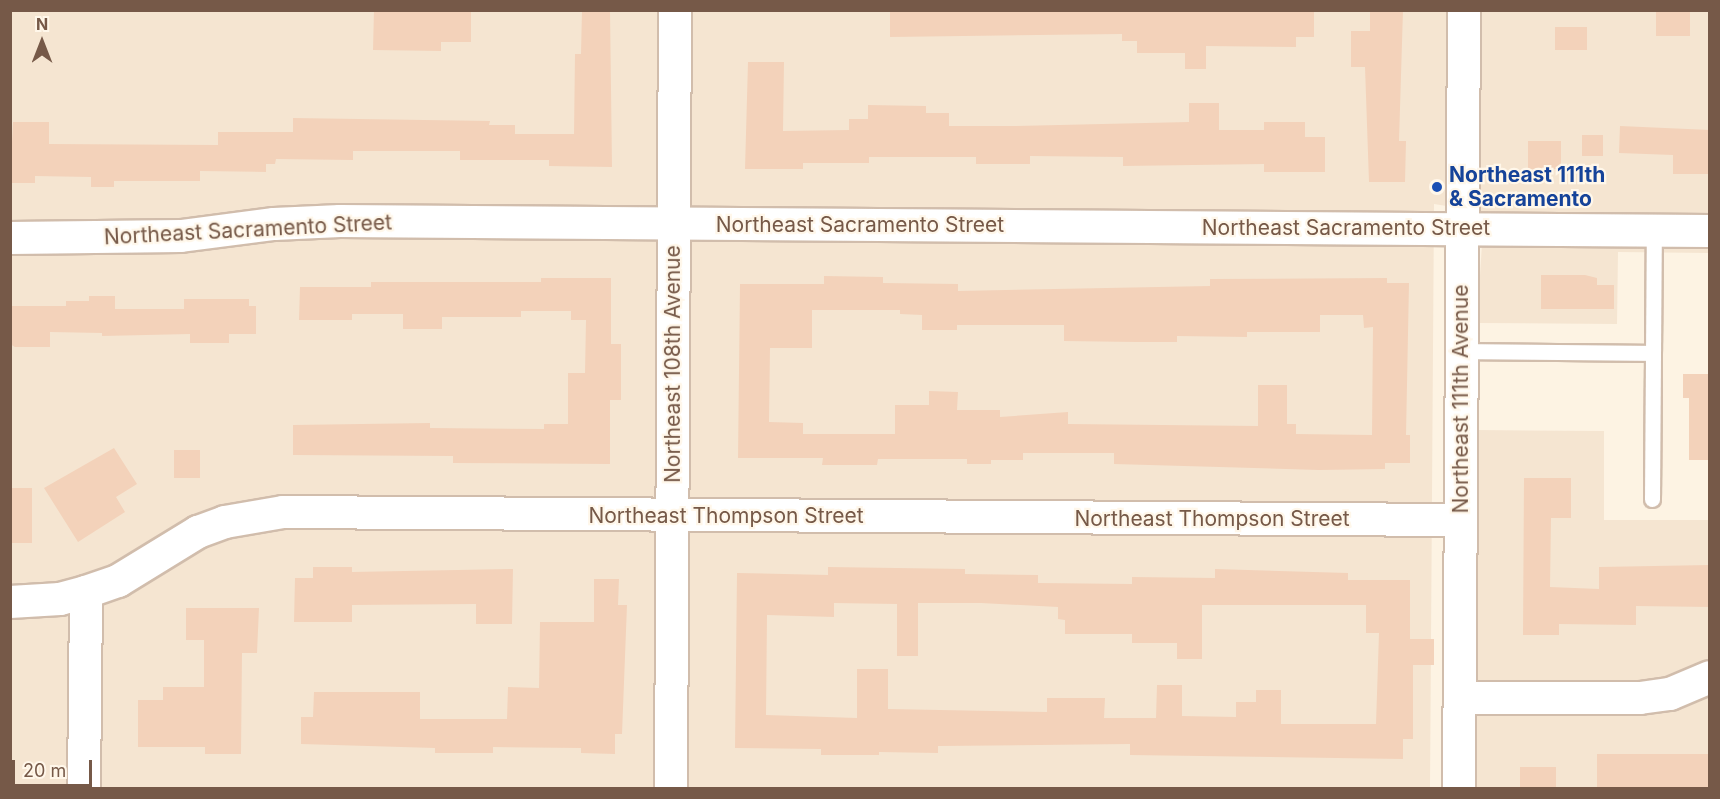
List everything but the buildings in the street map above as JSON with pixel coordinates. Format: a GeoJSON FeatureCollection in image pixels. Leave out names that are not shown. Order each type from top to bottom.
{"type":"FeatureCollection","features":[{"type":"Feature","properties":{"kind":"street","name":"Northeast 108th Avenue"},"geometry":{"type":"LineString","coordinates":[[671,789],[675,10]]}},
{"type":"Feature","properties":{"kind":"street","name":"Northeast 111th Avenue"},"geometry":{"type":"LineString","coordinates":[[1459,789],[1464,10]]}},
{"type":"Feature","properties":{"kind":"street","name":"Northeast Sacramento Street"},"geometry":{"type":"LineString","coordinates":[[10,238],[181,236],[274,224],[340,221],[1710,231]]}},
{"type":"Feature","properties":{"kind":"street","name":"Northeast Thompson Street"},"geometry":{"type":"LineString","coordinates":[[10,602],[60,599],[118,581],[198,532],[254,515],[323,512],[1461,520]]}},
{"type":"Feature","properties":{"kind":"street"},"geometry":{"type":"LineString","coordinates":[[84,789],[86,592]]}},
{"type":"Feature","properties":{"kind":"street"},"geometry":{"type":"LineString","coordinates":[[1460,698],[1640,698],[1670,694],[1710,677]]}},
{"type":"Feature","properties":{"kind":"lane"},"geometry":{"type":"LineString","coordinates":[[1652,500],[1654,230]]}},
{"type":"Feature","properties":{"kind":"lane"},"geometry":{"type":"LineString","coordinates":[[1462,351],[1653,353]]}},
{"type":"Feature","properties":{"kind":"shaded area"},"geometry":{"type":"Polygon","coordinates":[[[10,11],[1709,11],[1709,253],[1618,252],[1617,324],[1477,323],[1484,212],[1434,204],[1430,788],[11,788],[10,11]]]}},
{"type":"Feature","properties":{"kind":"shaded area"},"geometry":{"type":"Polygon","coordinates":[[[1476,430],[1604,431],[1604,520],[1709,520],[1709,788],[1476,788],[1476,430]]]}},
{"type":"Feature","properties":{"kind":"place","name":"Northeast 111th & Sacramento"},"geometry":{"type":"Point","coordinates":[1437,187]}}]}
